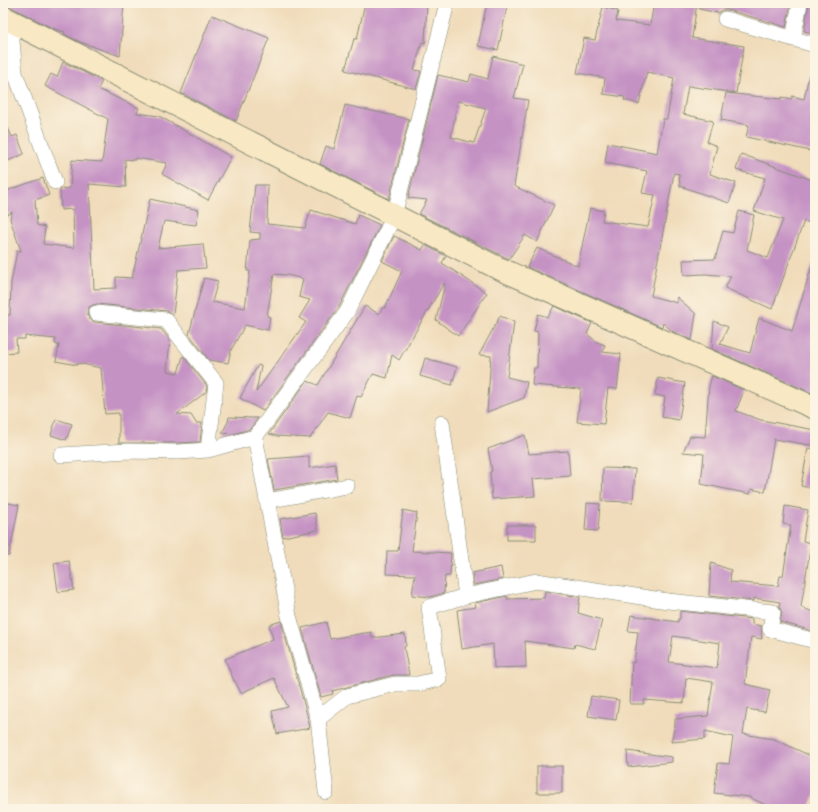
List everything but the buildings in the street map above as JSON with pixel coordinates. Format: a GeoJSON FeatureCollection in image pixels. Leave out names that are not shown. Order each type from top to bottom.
{"type":"FeatureCollection","features":[{"type":"Feature","properties":{"kind":"street"},"geometry":{"type":"LineString","coordinates":[[61,455],[128,451],[178,452],[208,450],[255,437],[347,312],[394,216],[447,3]]}},
{"type":"Feature","properties":{"kind":"street"},"geometry":{"type":"LineString","coordinates":[[792,39],[800,3]]}},
{"type":"Feature","properties":{"kind":"street"},"geometry":{"type":"LineString","coordinates":[[6,18],[496,267],[815,408]]}},
{"type":"Feature","properties":{"kind":"street"},"geometry":{"type":"LineString","coordinates":[[6,18],[15,73],[55,182]]}},
{"type":"Feature","properties":{"kind":"street"},"geometry":{"type":"LineString","coordinates":[[724,19],[815,45]]}},
{"type":"Feature","properties":{"kind":"street"},"geometry":{"type":"LineString","coordinates":[[96,313],[166,320],[216,383],[208,450]]}},
{"type":"Feature","properties":{"kind":"street"},"geometry":{"type":"LineString","coordinates":[[442,423],[466,596]]}},
{"type":"Feature","properties":{"kind":"street"},"geometry":{"type":"LineString","coordinates":[[255,437],[289,616],[318,720],[326,792]]}},
{"type":"Feature","properties":{"kind":"street"},"geometry":{"type":"LineString","coordinates":[[267,501],[347,486]]}},
{"type":"Feature","properties":{"kind":"street"},"geometry":{"type":"LineString","coordinates":[[318,720],[347,696],[395,684],[418,684],[440,679],[429,607],[466,596],[536,581],[668,601],[773,612],[770,629],[815,641]]}}]}
